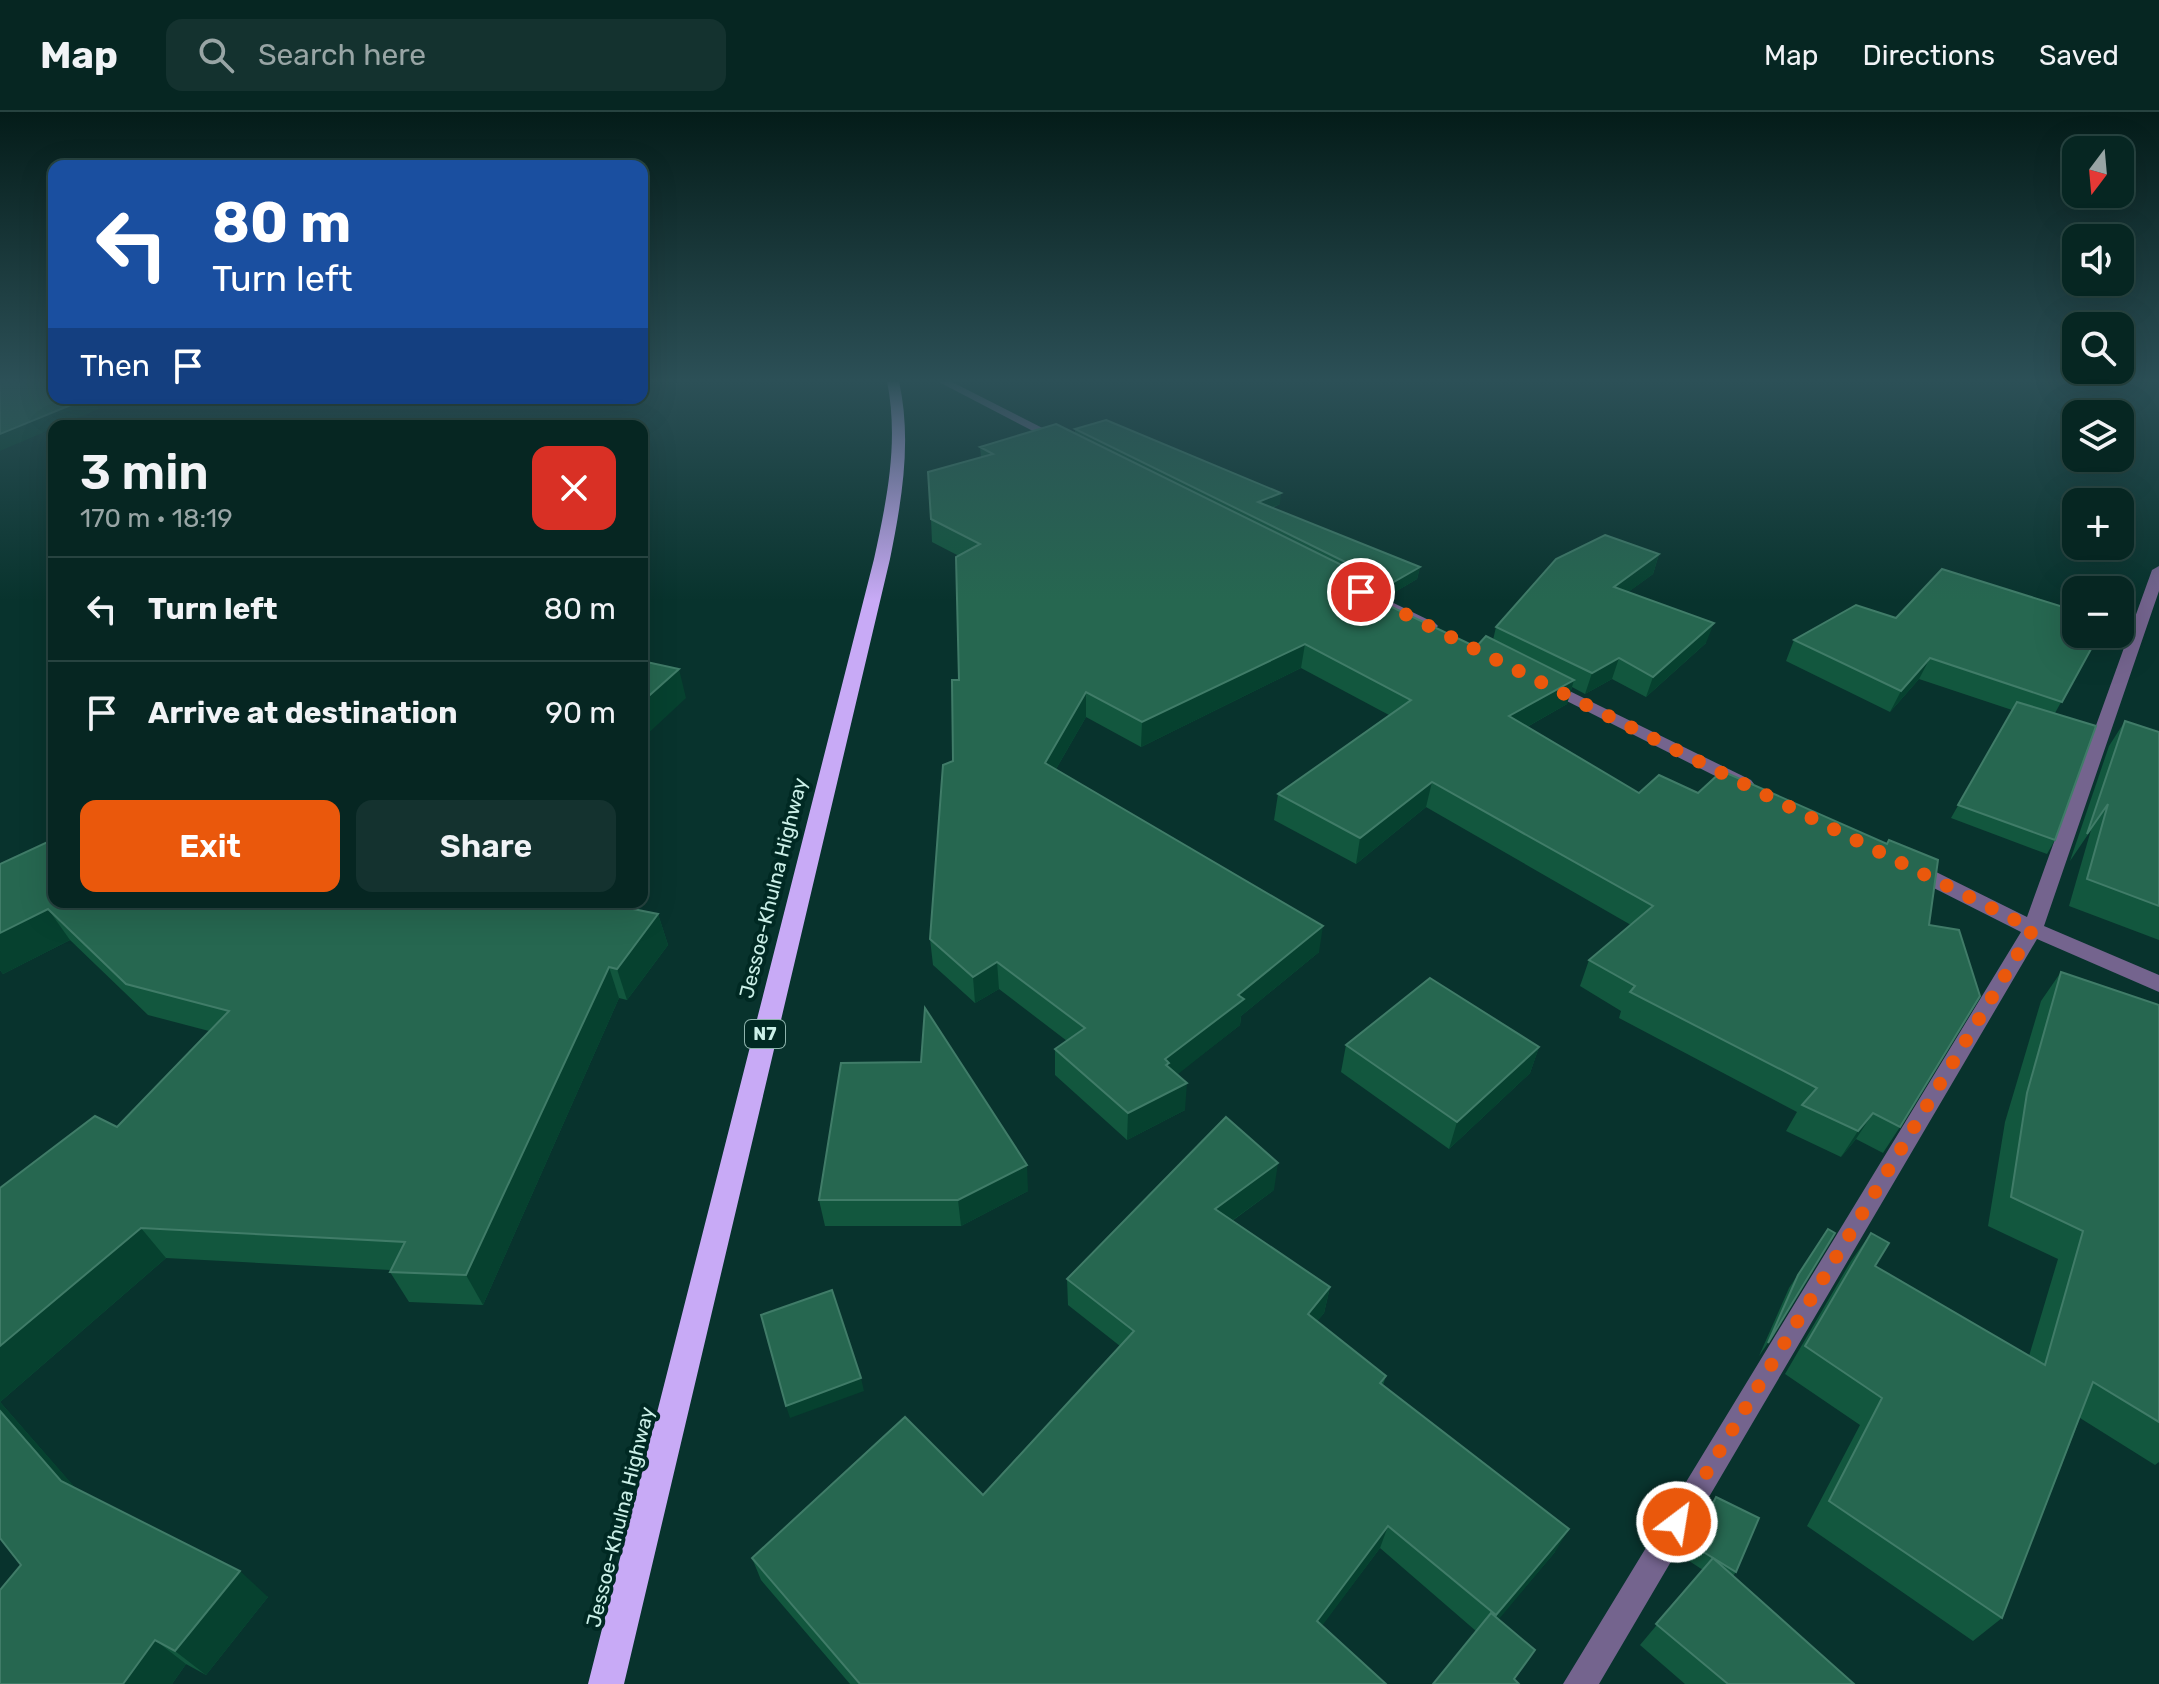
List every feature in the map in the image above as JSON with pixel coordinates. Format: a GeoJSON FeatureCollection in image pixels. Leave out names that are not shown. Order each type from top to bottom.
{"type":"FeatureCollection","features":[{"type":"Feature","properties":{"kind":"highway","name":"Jessoe-Khulna Highway"},"geometry":{"type":"LineString","coordinates":[[606,1684],[855,660],[887,542],[897,454]]}},
{"type":"Feature","properties":{"kind":"street"},"geometry":{"type":"LineString","coordinates":[[1580,1684],[2033,929],[2159,570]]}},
{"type":"Feature","properties":{"kind":"street"},"geometry":{"type":"LineString","coordinates":[[1338,580],[1452,637]]}},
{"type":"Feature","properties":{"kind":"street"},"geometry":{"type":"LineString","coordinates":[[1523,673],[1764,794]]}},
{"type":"Feature","properties":{"kind":"street"},"geometry":{"type":"LineString","coordinates":[[1891,858],[2033,929],[2159,984]]}},
{"type":"Feature","properties":{"kind":"building"},"geometry":{"type":"Polygon","coordinates":[[[992,454],[1117,454],[1376,582],[1358,591],[1476,647],[1486,636],[1574,680],[1509,716],[1639,793],[1659,775],[1698,793],[1722,771],[1887,844],[1889,840],[1938,860],[1929,925],[1959,930],[1980,996],[1900,1127],[1873,1113],[1858,1131],[1802,1105],[1817,1088],[1630,992],[1635,986],[1589,960],[1653,906],[1432,782],[1360,838],[1278,794],[1411,700],[1305,644],[1142,722],[1086,692],[1045,763],[1323,926],[1238,995],[1244,999],[1165,1059],[1169,1063],[1166,1065],[1187,1083],[1128,1113],[1055,1049],[1085,1028],[997,962],[973,977],[930,939],[943,765],[953,761],[952,680],[959,680],[956,557],[980,544],[931,519],[928,472],[992,454]]]}},
{"type":"Feature","properties":{"kind":"building"},"geometry":{"type":"Polygon","coordinates":[[[1127,454],[1188,454],[1281,493],[1258,502],[1420,567],[1390,584],[1127,454]]]}},
{"type":"Feature","properties":{"kind":"building"},"geometry":{"type":"Polygon","coordinates":[[[1605,535],[1659,554],[1614,587],[1714,623],[1653,677],[1619,658],[1592,673],[1496,627],[1556,559],[1605,535]]]}},
{"type":"Feature","properties":{"kind":"building"},"geometry":{"type":"Polygon","coordinates":[[[1942,569],[2062,607],[2062,648],[2091,649],[2062,702],[1930,658],[1901,691],[1794,640],[1856,605],[1896,618],[1942,569]]]}},
{"type":"Feature","properties":{"kind":"building"},"geometry":{"type":"Polygon","coordinates":[[[648,662],[679,669],[648,697],[648,662]]]}},
{"type":"Feature","properties":{"kind":"building"},"geometry":{"type":"Polygon","coordinates":[[[2017,702],[2096,726],[2055,840],[1958,805],[2017,702]]]}},
{"type":"Feature","properties":{"kind":"building"},"geometry":{"type":"Polygon","coordinates":[[[2125,721],[2159,732],[2159,906],[2087,879],[2108,804],[2087,834],[2125,721]]]}},
{"type":"Feature","properties":{"kind":"building"},"geometry":{"type":"Polygon","coordinates":[[[48,842],[48,908],[628,908],[658,914],[617,969],[609,967],[466,1275],[390,1272],[405,1242],[141,1228],[0,1346],[0,1188],[95,1116],[117,1127],[229,1011],[126,984],[48,909],[0,933],[0,864],[48,842]]]}},
{"type":"Feature","properties":{"kind":"building"},"geometry":{"type":"Polygon","coordinates":[[[2061,972],[2159,1005],[2159,1422],[2093,1382],[2002,1618],[1829,1501],[1882,1398],[1805,1346],[1871,1233],[1889,1243],[1875,1266],[2045,1365],[2083,1231],[2011,1197],[2027,1093],[2061,972]]]}},
{"type":"Feature","properties":{"kind":"building"},"geometry":{"type":"Polygon","coordinates":[[[1430,978],[1539,1047],[1457,1122],[1346,1045],[1430,978]]]}},
{"type":"Feature","properties":{"kind":"building"},"geometry":{"type":"Polygon","coordinates":[[[925,1008],[1027,1165],[958,1200],[819,1200],[841,1063],[921,1062],[925,1008]]]}},
{"type":"Feature","properties":{"kind":"building"},"geometry":{"type":"Polygon","coordinates":[[[1226,1117],[1278,1163],[1215,1209],[1330,1287],[1308,1314],[1386,1376],[1380,1383],[1569,1529],[1496,1615],[1388,1526],[1317,1621],[1386,1684],[860,1684],[752,1558],[905,1417],[983,1495],[1134,1331],[1067,1279],[1226,1117]]]}},
{"type":"Feature","properties":{"kind":"building"},"geometry":{"type":"Polygon","coordinates":[[[1828,1229],[1835,1233],[1768,1343],[1798,1275],[1828,1229]]]}},
{"type":"Feature","properties":{"kind":"building"},"geometry":{"type":"Polygon","coordinates":[[[832,1290],[861,1378],[786,1406],[761,1315],[832,1290]]]}},
{"type":"Feature","properties":{"kind":"building"},"geometry":{"type":"Polygon","coordinates":[[[0,1411],[61,1481],[240,1571],[175,1651],[155,1640],[123,1684],[0,1684],[0,1590],[21,1565],[0,1538],[0,1411]]]}},
{"type":"Feature","properties":{"kind":"building"},"geometry":{"type":"Polygon","coordinates":[[[1716,1497],[1759,1518],[1736,1572],[1692,1545],[1716,1497]]]}},
{"type":"Feature","properties":{"kind":"building"},"geometry":{"type":"Polygon","coordinates":[[[1713,1558],[1854,1684],[1728,1684],[1656,1624],[1713,1558]]]}},
{"type":"Feature","properties":{"kind":"building"},"geometry":{"type":"Polygon","coordinates":[[[1491,1613],[1535,1650],[1514,1679],[1519,1684],[1433,1684],[1491,1613]]]}},
{"type":"Feature","properties":{"kind":"route"},"geometry":{"type":"LineString","coordinates":[[1361,592],[2033,929],[1677,1522]]}}]}
